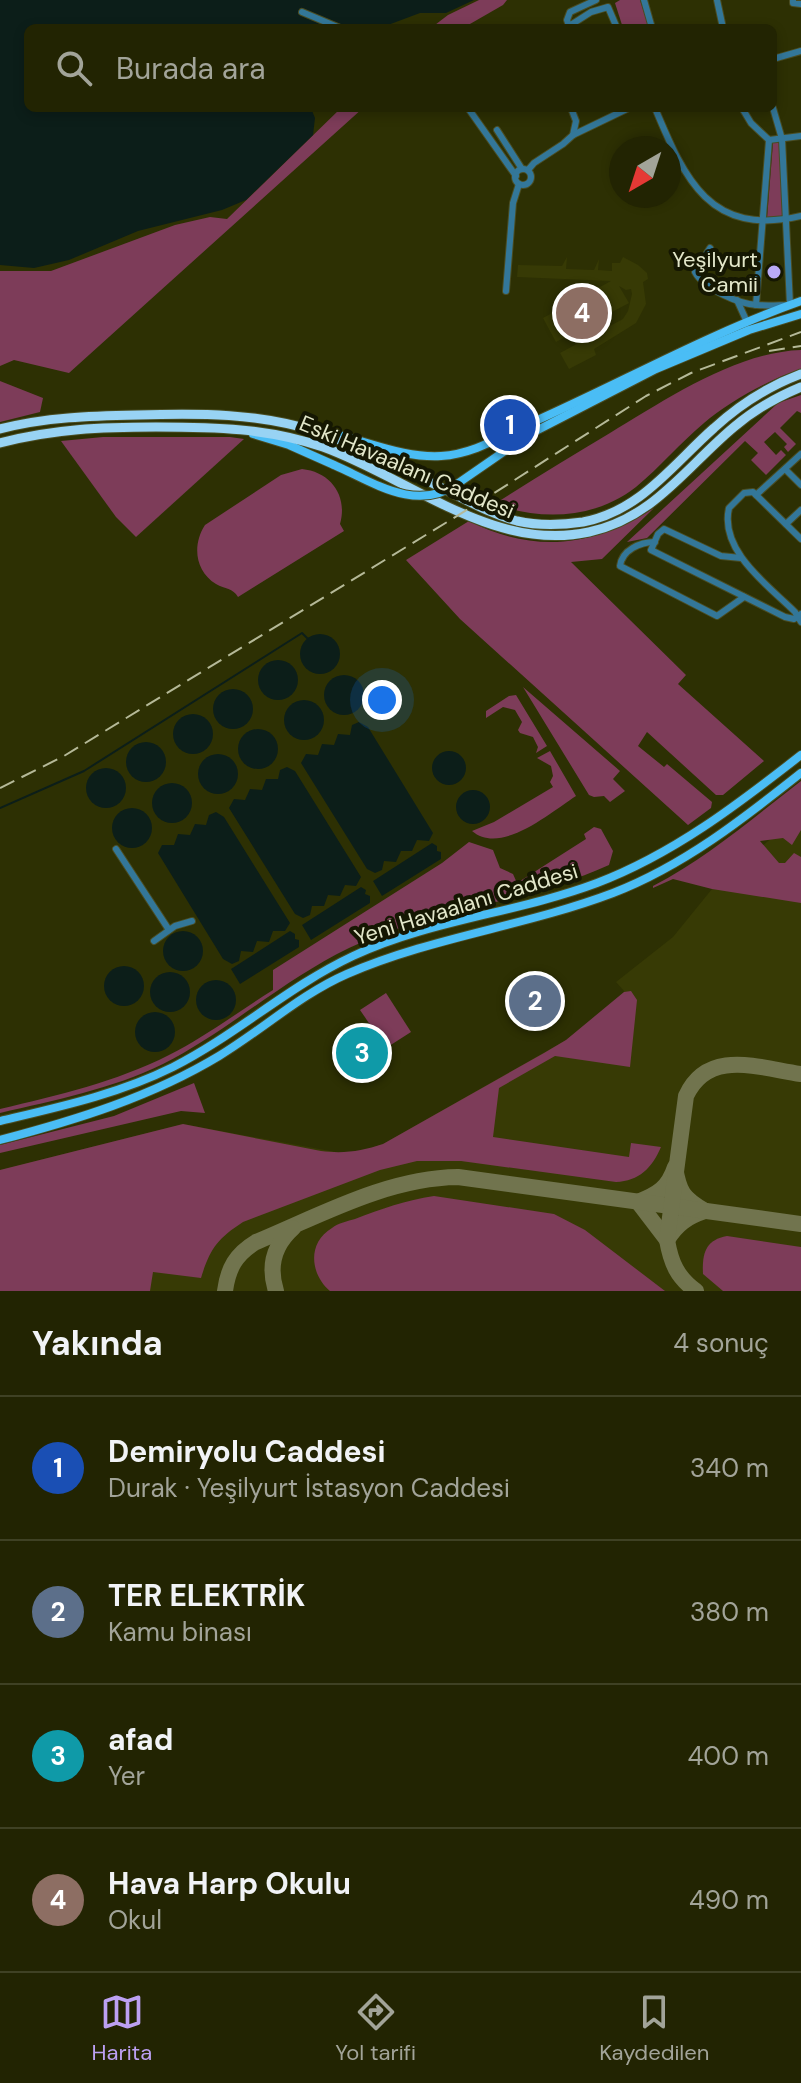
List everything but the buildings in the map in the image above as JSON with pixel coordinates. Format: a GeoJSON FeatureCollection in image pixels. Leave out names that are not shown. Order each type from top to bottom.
{"type":"FeatureCollection","features":[{"type":"Feature","properties":{"kind":"highway","name":"Eski Havaalanı Caddesi"},"geometry":{"type":"LineString","coordinates":[[0,429],[65,417],[214,415],[272,420],[321,433],[498,514],[533,523],[568,524],[604,516],[644,495],[728,415],[774,386],[801,374]]}},
{"type":"Feature","properties":{"kind":"highway","name":"Eski Havaalanı Caddesi"},"geometry":{"type":"LineString","coordinates":[[0,443],[44,433],[93,428],[238,428],[286,436],[324,448],[484,522],[511,531],[540,536],[573,535],[621,522],[649,506],[734,427],[755,411],[801,387]]}},
{"type":"Feature","properties":{"kind":"main road"},"geometry":{"type":"LineString","coordinates":[[238,428],[289,445],[396,492],[414,497],[433,496],[457,484],[528,435],[656,369],[801,301]]}},
{"type":"Feature","properties":{"kind":"main road"},"geometry":{"type":"LineString","coordinates":[[321,433],[399,453],[444,456],[485,445],[691,345],[748,326],[801,314]]}},
{"type":"Feature","properties":{"kind":"main road","name":"Yeni Havaalanı Caddesi"},"geometry":{"type":"LineString","coordinates":[[0,1121],[129,1086],[173,1067],[237,1029],[315,976],[387,943],[566,893],[628,870],[658,856],[729,812],[801,755]]}},
{"type":"Feature","properties":{"kind":"main road","name":"Yeni Havaalanı Caddesi"},"geometry":{"type":"LineString","coordinates":[[0,1140],[110,1108],[166,1086],[220,1056],[330,983],[391,956],[614,892],[653,874],[731,828],[801,773]]}},
{"type":"Feature","properties":{"kind":"main road"},"geometry":{"type":"LineString","coordinates":[[387,943],[391,956]]}},
{"type":"Feature","properties":{"kind":"street"},"geometry":{"type":"LineString","coordinates":[[568,24],[570,12],[596,0]]}},
{"type":"Feature","properties":{"kind":"street"},"geometry":{"type":"LineString","coordinates":[[644,0],[651,24]]}},
{"type":"Feature","properties":{"kind":"street"},"geometry":{"type":"LineString","coordinates":[[717,0],[722,24]]}},
{"type":"Feature","properties":{"kind":"street"},"geometry":{"type":"LineString","coordinates":[[793,0],[793,3],[801,4]]}},
{"type":"Feature","properties":{"kind":"street"},"geometry":{"type":"LineString","coordinates":[[573,24],[591,12],[608,7],[615,24]]}},
{"type":"Feature","properties":{"kind":"street"},"geometry":{"type":"LineString","coordinates":[[302,12],[330,24]]}},
{"type":"Feature","properties":{"kind":"street"},"geometry":{"type":"LineString","coordinates":[[777,58],[801,51]]}},
{"type":"Feature","properties":{"kind":"street"},"geometry":{"type":"LineString","coordinates":[[471,112],[519,184],[513,203],[506,291]]}},
{"type":"Feature","properties":{"kind":"street"},"geometry":{"type":"LineString","coordinates":[[573,112],[576,121],[573,135]]}},
{"type":"Feature","properties":{"kind":"street"},"geometry":{"type":"LineString","coordinates":[[516,176],[573,135],[621,112]]}},
{"type":"Feature","properties":{"kind":"street"},"geometry":{"type":"LineString","coordinates":[[657,112],[671,147],[696,189],[714,205],[734,215],[763,222],[801,216]]}},
{"type":"Feature","properties":{"kind":"street"},"geometry":{"type":"LineString","coordinates":[[744,112],[769,140],[801,136]]}},
{"type":"Feature","properties":{"kind":"street"},"geometry":{"type":"LineString","coordinates":[[710,248],[695,272],[699,281],[737,300],[756,305],[790,305],[782,139],[774,112]]}},
{"type":"Feature","properties":{"kind":"street"},"geometry":{"type":"LineString","coordinates":[[497,130],[531,175],[530,182],[519,184]]}},
{"type":"Feature","properties":{"kind":"street"},"geometry":{"type":"LineString","coordinates":[[756,305],[769,140]]}},
{"type":"Feature","properties":{"kind":"street"},"geometry":{"type":"LineString","coordinates":[[737,300],[748,326]]}},
{"type":"Feature","properties":{"kind":"street"},"geometry":{"type":"LineString","coordinates":[[756,495],[801,454]]}},
{"type":"Feature","properties":{"kind":"street"},"geometry":{"type":"LineString","coordinates":[[785,469],[801,485]]}},
{"type":"Feature","properties":{"kind":"street"},"geometry":{"type":"LineString","coordinates":[[800,618],[741,558],[732,535],[728,512],[744,493],[750,491],[801,539]]}},
{"type":"Feature","properties":{"kind":"street"},"geometry":{"type":"LineString","coordinates":[[786,524],[801,510]]}},
{"type":"Feature","properties":{"kind":"street"},"geometry":{"type":"LineString","coordinates":[[741,558],[721,556],[669,529],[661,530],[651,550],[785,617],[800,618]]}},
{"type":"Feature","properties":{"kind":"street"},"geometry":{"type":"LineString","coordinates":[[655,542],[635,547],[622,556],[620,566],[717,616],[744,597]]}},
{"type":"Feature","properties":{"kind":"street"},"geometry":{"type":"LineString","coordinates":[[116,849],[169,930]]}},
{"type":"Feature","properties":{"kind":"street"},"geometry":{"type":"LineString","coordinates":[[154,941],[169,930],[192,921]]}},
{"type":"Feature","properties":{"kind":"shaded area"},"geometry":{"type":"Polygon","coordinates":[[[479,0],[507,0],[470,24],[436,24],[479,0]]]}},
{"type":"Feature","properties":{"kind":"shaded area"},"geometry":{"type":"Polygon","coordinates":[[[640,0],[648,24],[622,24],[615,3],[640,0]]]}},
{"type":"Feature","properties":{"kind":"shaded area"},"geometry":{"type":"Polygon","coordinates":[[[337,112],[359,112],[69,373],[14,360],[0,366],[0,271],[51,271],[175,225],[210,217],[227,219],[337,112]]]}},
{"type":"Feature","properties":{"kind":"shaded area"},"geometry":{"type":"Polygon","coordinates":[[[773,143],[780,143],[783,217],[767,219],[773,143]]]}},
{"type":"Feature","properties":{"kind":"shaded area"},"geometry":{"type":"Polygon","coordinates":[[[567,257],[566,269],[594,270],[599,259],[598,270],[612,271],[612,263],[620,263],[623,257],[638,265],[647,273],[648,279],[643,282],[646,304],[636,323],[594,349],[596,355],[569,369],[560,353],[623,319],[628,311],[632,294],[631,289],[619,286],[629,303],[556,342],[543,318],[611,281],[517,277],[518,265],[562,266],[567,257]]]}},
{"type":"Feature","properties":{"kind":"shaded area"},"geometry":{"type":"Polygon","coordinates":[[[801,350],[801,369],[763,385],[725,407],[620,498],[585,511],[549,515],[495,504],[702,380],[751,359],[801,350]]]}},
{"type":"Feature","properties":{"kind":"shaded area"},"geometry":{"type":"Polygon","coordinates":[[[0,381],[43,398],[40,412],[0,422],[0,381]]]}},
{"type":"Feature","properties":{"kind":"shaded area"},"geometry":{"type":"Polygon","coordinates":[[[801,395],[801,413],[797,411],[780,428],[796,444],[788,452],[784,447],[787,444],[775,432],[764,442],[776,455],[781,450],[786,455],[766,475],[751,460],[758,453],[745,441],[647,538],[627,542],[778,403],[801,395]]]}},
{"type":"Feature","properties":{"kind":"shaded area"},"geometry":{"type":"Polygon","coordinates":[[[103,437],[244,439],[136,537],[116,517],[61,441],[103,437]]]}},
{"type":"Feature","properties":{"kind":"shaded area"},"geometry":{"type":"Polygon","coordinates":[[[302,469],[321,475],[335,487],[342,504],[340,524],[344,531],[238,597],[209,579],[200,565],[197,549],[205,525],[281,475],[302,469]]]}},
{"type":"Feature","properties":{"kind":"shaded area"},"geometry":{"type":"Polygon","coordinates":[[[654,508],[602,559],[571,562],[686,675],[678,684],[764,761],[723,795],[716,795],[647,732],[638,746],[664,767],[667,764],[712,802],[711,808],[688,825],[460,619],[406,560],[469,521],[517,538],[563,542],[609,531],[654,508]]]}},
{"type":"Feature","properties":{"kind":"shaded area"},"geometry":{"type":"Polygon","coordinates":[[[523,687],[620,771],[613,779],[625,791],[610,802],[604,796],[589,795],[523,687]]]}},
{"type":"Feature","properties":{"kind":"shaded area"},"geometry":{"type":"Polygon","coordinates":[[[516,695],[547,746],[536,753],[538,747],[533,737],[518,730],[522,722],[515,710],[503,707],[486,718],[486,711],[509,696],[516,695]]]}},
{"type":"Feature","properties":{"kind":"shaded area"},"geometry":{"type":"Polygon","coordinates":[[[550,751],[576,796],[540,821],[511,835],[484,837],[472,831],[494,822],[553,787],[550,782],[553,776],[551,766],[537,758],[550,751]]]}},
{"type":"Feature","properties":{"kind":"shaded area"},"geometry":{"type":"Polygon","coordinates":[[[801,781],[801,830],[792,845],[783,838],[760,841],[779,863],[785,863],[794,853],[801,857],[801,903],[712,889],[673,879],[653,888],[711,850],[801,781]]]}},
{"type":"Feature","properties":{"kind":"shaded area"},"geometry":{"type":"Polygon","coordinates":[[[801,813],[801,1291],[0,1291],[0,1170],[183,1124],[341,1153],[362,1151],[383,1144],[566,1040],[623,995],[624,991],[616,982],[673,937],[712,889],[801,813]]]}},
{"type":"Feature","properties":{"kind":"shaded area"},"geometry":{"type":"Polygon","coordinates":[[[594,827],[601,829],[613,851],[609,865],[545,889],[380,935],[325,961],[187,1051],[144,1073],[104,1087],[0,1113],[0,1109],[128,1073],[182,1048],[273,990],[273,970],[442,863],[469,842],[493,850],[500,868],[513,874],[517,883],[586,839],[584,834],[594,827]]]}},
{"type":"Feature","properties":{"kind":"shaded area"},"geometry":{"type":"Polygon","coordinates":[[[631,991],[637,1000],[630,1067],[555,1056],[499,1088],[493,1137],[629,1157],[631,1143],[661,1147],[649,1167],[638,1176],[616,1182],[461,1161],[417,1161],[380,1170],[243,1222],[216,1246],[201,1278],[153,1272],[150,1291],[0,1291],[0,1170],[183,1124],[321,1151],[345,1152],[383,1144],[566,1040],[624,992],[631,991]]]}},
{"type":"Feature","properties":{"kind":"shaded area"},"geometry":{"type":"Polygon","coordinates":[[[386,993],[411,1032],[386,1048],[360,1010],[386,993]]]}},
{"type":"Feature","properties":{"kind":"shaded area"},"geometry":{"type":"Polygon","coordinates":[[[194,1083],[205,1113],[181,1111],[0,1153],[0,1145],[114,1116],[194,1083]]]}},
{"type":"Feature","properties":{"kind":"shaded area"},"geometry":{"type":"Polygon","coordinates":[[[434,1196],[554,1214],[585,1230],[665,1291],[330,1291],[323,1284],[315,1268],[315,1250],[324,1234],[334,1226],[404,1202],[434,1196]]]}},
{"type":"Feature","properties":{"kind":"shaded area"},"geometry":{"type":"Polygon","coordinates":[[[727,1236],[801,1247],[801,1291],[723,1291],[703,1274],[703,1260],[709,1245],[727,1236]]]}},
{"type":"Feature","properties":{"kind":"water"},"geometry":{"type":"Polygon","coordinates":[[[0,0],[474,0],[446,13],[420,13],[391,24],[340,24],[303,9],[300,14],[322,24],[24,24],[24,112],[313,112],[315,118],[313,135],[246,200],[222,210],[138,231],[69,260],[34,268],[0,265],[0,0]]]}},
{"type":"Feature","properties":{"kind":"water"},"geometry":{"type":"Polygon","coordinates":[[[320,634],[334,640],[340,654],[334,668],[320,674],[306,668],[300,654],[306,640],[320,634]]]}},
{"type":"Feature","properties":{"kind":"water"},"geometry":{"type":"Polygon","coordinates":[[[278,660],[292,666],[298,680],[292,694],[278,700],[264,694],[258,680],[264,666],[278,660]]]}},
{"type":"Feature","properties":{"kind":"water"},"geometry":{"type":"Polygon","coordinates":[[[344,675],[358,681],[364,695],[358,709],[344,715],[330,709],[324,695],[330,681],[344,675]]]}},
{"type":"Feature","properties":{"kind":"water"},"geometry":{"type":"Polygon","coordinates":[[[233,689],[247,695],[253,709],[247,723],[233,729],[219,723],[213,709],[219,695],[233,689]]]}},
{"type":"Feature","properties":{"kind":"water"},"geometry":{"type":"Polygon","coordinates":[[[304,700],[318,706],[324,720],[318,734],[304,740],[290,734],[284,720],[290,706],[304,700]]]}},
{"type":"Feature","properties":{"kind":"water"},"geometry":{"type":"Polygon","coordinates":[[[193,714],[207,720],[213,734],[207,748],[193,754],[179,748],[173,734],[179,720],[193,714]]]}},
{"type":"Feature","properties":{"kind":"water"},"geometry":{"type":"Polygon","coordinates":[[[359,722],[368,727],[433,833],[429,841],[417,840],[412,851],[401,851],[396,862],[384,861],[382,870],[375,873],[367,869],[301,763],[306,754],[318,755],[322,744],[334,745],[338,734],[350,735],[352,725],[359,722]]]}},
{"type":"Feature","properties":{"kind":"water"},"geometry":{"type":"Polygon","coordinates":[[[258,729],[272,735],[278,749],[272,763],[258,769],[244,763],[238,749],[244,735],[258,729]]]}},
{"type":"Feature","properties":{"kind":"water"},"geometry":{"type":"Polygon","coordinates":[[[146,742],[160,748],[166,762],[160,776],[146,782],[132,776],[126,762],[132,748],[146,742]]]}},
{"type":"Feature","properties":{"kind":"water"},"geometry":{"type":"Polygon","coordinates":[[[449,751],[461,756],[466,768],[461,780],[449,785],[437,780],[432,768],[437,756],[449,751]]]}},
{"type":"Feature","properties":{"kind":"water"},"geometry":{"type":"Polygon","coordinates":[[[218,754],[232,760],[238,774],[232,788],[218,794],[204,788],[198,774],[204,760],[218,754]]]}},
{"type":"Feature","properties":{"kind":"water"},"geometry":{"type":"Polygon","coordinates":[[[287,767],[295,771],[361,877],[356,886],[345,885],[340,896],[328,895],[324,906],[312,906],[310,915],[303,918],[295,914],[229,808],[234,799],[245,800],[250,789],[262,790],[266,779],[278,779],[280,770],[287,767]]]}},
{"type":"Feature","properties":{"kind":"water"},"geometry":{"type":"Polygon","coordinates":[[[106,768],[120,774],[126,788],[120,802],[106,808],[92,802],[86,788],[92,774],[106,768]]]}},
{"type":"Feature","properties":{"kind":"water"},"geometry":{"type":"Polygon","coordinates":[[[172,783],[186,789],[192,803],[186,817],[172,823],[158,817],[152,803],[158,789],[172,783]]]}},
{"type":"Feature","properties":{"kind":"water"},"geometry":{"type":"Polygon","coordinates":[[[473,790],[485,795],[490,807],[485,819],[473,824],[461,819],[456,807],[461,795],[473,790]]]}},
{"type":"Feature","properties":{"kind":"water"},"geometry":{"type":"Polygon","coordinates":[[[132,808],[146,814],[152,828],[146,842],[132,848],[118,842],[112,828],[118,814],[132,808]]]}},
{"type":"Feature","properties":{"kind":"water"},"geometry":{"type":"Polygon","coordinates":[[[216,812],[224,817],[290,923],[285,931],[273,931],[269,942],[257,941],[253,952],[241,951],[239,961],[232,964],[223,959],[158,853],[162,845],[174,845],[178,834],[190,835],[195,824],[206,825],[209,815],[216,812]]]}},
{"type":"Feature","properties":{"kind":"water"},"geometry":{"type":"Polygon","coordinates":[[[432,843],[441,852],[441,859],[382,896],[373,881],[432,843]]]}},
{"type":"Feature","properties":{"kind":"water"},"geometry":{"type":"Polygon","coordinates":[[[361,887],[370,896],[370,903],[311,940],[302,925],[361,887]]]}},
{"type":"Feature","properties":{"kind":"water"},"geometry":{"type":"Polygon","coordinates":[[[183,931],[197,937],[203,951],[197,965],[183,971],[169,965],[163,951],[169,937],[183,931]]]}},
{"type":"Feature","properties":{"kind":"water"},"geometry":{"type":"Polygon","coordinates":[[[290,931],[299,940],[299,947],[240,984],[231,969],[290,931]]]}},
{"type":"Feature","properties":{"kind":"water"},"geometry":{"type":"Polygon","coordinates":[[[124,966],[138,972],[144,986],[138,1000],[124,1006],[110,1000],[104,986],[110,972],[124,966]]]}},
{"type":"Feature","properties":{"kind":"water"},"geometry":{"type":"Polygon","coordinates":[[[170,972],[184,978],[190,992],[184,1006],[170,1012],[156,1006],[150,992],[156,978],[170,972]]]}},
{"type":"Feature","properties":{"kind":"water"},"geometry":{"type":"Polygon","coordinates":[[[216,980],[230,986],[236,1000],[230,1014],[216,1020],[202,1014],[196,1000],[202,986],[216,980]]]}},
{"type":"Feature","properties":{"kind":"water"},"geometry":{"type":"Polygon","coordinates":[[[155,1012],[169,1018],[175,1032],[169,1046],[155,1052],[141,1046],[135,1032],[141,1018],[155,1012]]]}},
{"type":"Feature","properties":{"kind":"waterway"},"geometry":{"type":"LineString","coordinates":[[0,808],[84,771],[302,633],[308,639]]}},
{"type":"Feature","properties":{"kind":"taxiway"},"geometry":{"type":"LineString","coordinates":[[696,1291],[676,1269],[667,1240],[686,1096],[707,1071],[721,1066],[752,1066],[801,1074]]}},
{"type":"Feature","properties":{"kind":"taxiway"},"geometry":{"type":"LineString","coordinates":[[675,1167],[683,1194],[705,1211],[683,1222],[667,1240],[638,1202],[661,1189],[675,1167]]}},
{"type":"Feature","properties":{"kind":"taxiway"},"geometry":{"type":"LineString","coordinates":[[225,1291],[234,1262],[256,1242],[380,1191],[432,1179],[458,1177],[801,1224]]}},
{"type":"Feature","properties":{"kind":"taxiway"},"geometry":{"type":"LineString","coordinates":[[276,1291],[274,1256],[293,1228]]}},
{"type":"Feature","properties":{"kind":"railway"},"geometry":{"type":"LineString","coordinates":[[0,788],[64,756],[488,497],[646,396],[691,373],[801,332]]}},
{"type":"Feature","properties":{"kind":"railway"},"geometry":{"type":"LineString","coordinates":[[769,351],[801,346]]}},
{"type":"Feature","properties":{"kind":"place","name":"Yeşilyurt Camii"},"geometry":{"type":"Point","coordinates":[774,272]}},
{"type":"Feature","properties":{"kind":"place","name":"Hava Harp Okulu"},"geometry":{"type":"Point","coordinates":[582,313]}},
{"type":"Feature","properties":{"kind":"place","name":"Demiryolu Caddesi"},"geometry":{"type":"Point","coordinates":[510,425]}},
{"type":"Feature","properties":{"kind":"place","name":"TER ELEKTRİK"},"geometry":{"type":"Point","coordinates":[535,1001]}},
{"type":"Feature","properties":{"kind":"place","name":"afad"},"geometry":{"type":"Point","coordinates":[362,1053]}}]}
